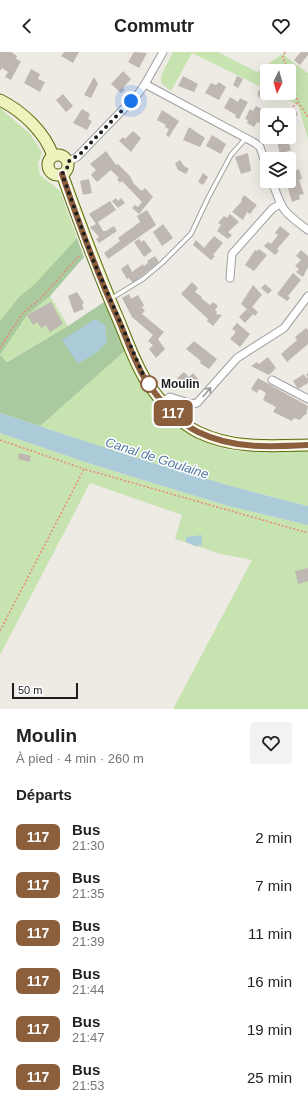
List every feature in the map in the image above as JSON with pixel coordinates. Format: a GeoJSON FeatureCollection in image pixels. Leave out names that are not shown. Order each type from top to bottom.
{"type":"FeatureCollection","features":[{"type":"Feature","properties":{"kind":"street"},"geometry":{"type":"LineString","coordinates":[[53,156],[48,162],[49,170],[53,174],[62,174],[67,169],[68,162],[81,153],[145,84],[163,52]]}},
{"type":"Feature","properties":{"kind":"street"},"geometry":{"type":"LineString","coordinates":[[145,84],[247,138],[260,147],[262,152]]}},
{"type":"Feature","properties":{"kind":"street"},"geometry":{"type":"LineString","coordinates":[[0,100],[19,113],[34,126],[46,139],[53,156]]}},
{"type":"Feature","properties":{"kind":"street"},"geometry":{"type":"LineString","coordinates":[[53,156],[62,156],[68,162]]}},
{"type":"Feature","properties":{"kind":"street"},"geometry":{"type":"LineString","coordinates":[[62,174],[88,249],[109,299],[143,374],[162,402],[188,426],[222,441],[260,446],[308,445]]}},
{"type":"Feature","properties":{"kind":"street"},"geometry":{"type":"LineString","coordinates":[[274,188],[280,204],[286,214],[308,230]]}},
{"type":"Feature","properties":{"kind":"street"},"geometry":{"type":"LineString","coordinates":[[230,278],[232,254],[272,209],[280,204]]}},
{"type":"Feature","properties":{"kind":"street"},"geometry":{"type":"LineString","coordinates":[[162,402],[170,397],[192,404],[197,403],[237,358],[278,333],[308,296]]}},
{"type":"Feature","properties":{"kind":"street"},"geometry":{"type":"LineString","coordinates":[[272,380],[308,399]]}},
{"type":"Feature","properties":{"kind":"lane"},"geometry":{"type":"LineString","coordinates":[[109,299],[143,279],[162,264],[191,234],[231,154],[247,138]]}},
{"type":"Feature","properties":{"kind":"path"},"geometry":{"type":"LineString","coordinates":[[285,52],[283,57],[286,64]]}},
{"type":"Feature","properties":{"kind":"path"},"geometry":{"type":"LineString","coordinates":[[296,96],[298,102],[308,117]]}},
{"type":"Feature","properties":{"kind":"path"},"geometry":{"type":"LineString","coordinates":[[292,108],[298,102]]}},
{"type":"Feature","properties":{"kind":"path"},"geometry":{"type":"LineString","coordinates":[[0,348],[22,314],[40,299],[82,252],[88,249]]}},
{"type":"Feature","properties":{"kind":"path"},"geometry":{"type":"LineString","coordinates":[[0,440],[84,469],[308,533]]}},
{"type":"Feature","properties":{"kind":"path"},"geometry":{"type":"LineString","coordinates":[[0,632],[84,469]]}},
{"type":"Feature","properties":{"kind":"green space"},"geometry":{"type":"Polygon","coordinates":[[[173,52],[218,52],[257,72],[260,70],[260,87],[192,53],[171,91],[161,83],[161,76],[173,52]]]}},
{"type":"Feature","properties":{"kind":"green space"},"geometry":{"type":"Polygon","coordinates":[[[284,53],[285,56],[296,64],[268,64],[284,53]]]}},
{"type":"Feature","properties":{"kind":"green space"},"geometry":{"type":"Polygon","coordinates":[[[296,64],[308,73],[308,139],[299,108],[296,104],[288,100],[296,100],[296,64]]]}},
{"type":"Feature","properties":{"kind":"green space"},"geometry":{"type":"Polygon","coordinates":[[[0,108],[30,134],[42,152],[38,164],[40,175],[60,191],[77,238],[34,286],[19,297],[0,321],[0,108]]]}},
{"type":"Feature","properties":{"kind":"green space"},"geometry":{"type":"Polygon","coordinates":[[[77,238],[84,257],[50,296],[27,315],[0,355],[0,321],[19,297],[34,285],[77,238]]]}},
{"type":"Feature","properties":{"kind":"green space"},"geometry":{"type":"Polygon","coordinates":[[[50,296],[68,326],[6,362],[0,355],[27,315],[50,296]]]}},
{"type":"Feature","properties":{"kind":"green space"},"geometry":{"type":"Polygon","coordinates":[[[104,302],[127,349],[40,426],[0,413],[0,355],[7,362],[68,326],[104,302]]]}},
{"type":"Feature","properties":{"kind":"green space"},"geometry":{"type":"Polygon","coordinates":[[[127,349],[143,385],[154,401],[183,429],[200,439],[218,447],[247,452],[308,449],[308,506],[240,489],[173,469],[40,426],[127,349]]]}},
{"type":"Feature","properties":{"kind":"green space"},"geometry":{"type":"Polygon","coordinates":[[[0,433],[91,464],[225,505],[308,525],[308,709],[173,709],[252,560],[221,554],[175,539],[182,515],[90,483],[0,655],[0,433]]]}},
{"type":"Feature","properties":{"kind":"water"},"geometry":{"type":"Polygon","coordinates":[[[95,319],[105,325],[107,342],[99,351],[78,364],[62,340],[95,319]]]}},
{"type":"Feature","properties":{"kind":"water"},"geometry":{"type":"Polygon","coordinates":[[[0,413],[191,475],[308,506],[308,525],[225,505],[91,464],[0,433],[0,413]]]}},
{"type":"Feature","properties":{"kind":"water"},"geometry":{"type":"Polygon","coordinates":[[[202,535],[202,545],[195,546],[186,542],[186,537],[202,535]]]}},
{"type":"Feature","properties":{"kind":"building"},"geometry":{"type":"Polygon","coordinates":[[[0,52],[11,52],[17,56],[16,59],[21,61],[11,80],[5,77],[8,72],[2,68],[0,71],[0,52]]]}},
{"type":"Feature","properties":{"kind":"building"},"geometry":{"type":"Polygon","coordinates":[[[64,52],[79,52],[73,63],[61,56],[64,52]]]}},
{"type":"Feature","properties":{"kind":"building"},"geometry":{"type":"Polygon","coordinates":[[[134,52],[147,53],[139,68],[128,62],[134,52]]]}},
{"type":"Feature","properties":{"kind":"building"},"geometry":{"type":"Polygon","coordinates":[[[301,52],[308,52],[308,55],[300,65],[294,60],[301,52]]]}},
{"type":"Feature","properties":{"kind":"building"},"geometry":{"type":"Polygon","coordinates":[[[31,69],[40,74],[38,79],[45,82],[40,92],[24,83],[31,69]]]}},
{"type":"Feature","properties":{"kind":"building"},"geometry":{"type":"Polygon","coordinates":[[[123,71],[131,79],[123,88],[125,90],[121,93],[111,84],[123,71]]]}},
{"type":"Feature","properties":{"kind":"building"},"geometry":{"type":"Polygon","coordinates":[[[183,76],[198,84],[194,92],[178,86],[183,76]]]}},
{"type":"Feature","properties":{"kind":"building"},"geometry":{"type":"Polygon","coordinates":[[[237,76],[243,79],[238,88],[233,85],[237,76]]]}},
{"type":"Feature","properties":{"kind":"building"},"geometry":{"type":"Polygon","coordinates":[[[94,77],[98,84],[91,98],[84,95],[94,77]]]}},
{"type":"Feature","properties":{"kind":"building"},"geometry":{"type":"Polygon","coordinates":[[[219,82],[226,87],[219,100],[205,93],[211,83],[216,85],[219,82]]]}},
{"type":"Feature","properties":{"kind":"building"},"geometry":{"type":"Polygon","coordinates":[[[260,90],[260,98],[257,94],[260,90]]]}},
{"type":"Feature","properties":{"kind":"building"},"geometry":{"type":"Polygon","coordinates":[[[63,94],[73,106],[66,112],[56,100],[63,94]]]}},
{"type":"Feature","properties":{"kind":"building"},"geometry":{"type":"Polygon","coordinates":[[[230,97],[238,102],[240,98],[248,102],[239,119],[235,117],[236,115],[224,108],[230,97]]]}},
{"type":"Feature","properties":{"kind":"building"},"geometry":{"type":"Polygon","coordinates":[[[256,106],[260,108],[260,123],[257,122],[254,127],[247,123],[248,120],[245,119],[250,109],[253,111],[256,106]]]}},
{"type":"Feature","properties":{"kind":"building"},"geometry":{"type":"Polygon","coordinates":[[[82,109],[90,114],[88,119],[92,121],[87,130],[73,123],[82,109]]]}},
{"type":"Feature","properties":{"kind":"building"},"geometry":{"type":"Polygon","coordinates":[[[162,110],[179,121],[169,137],[166,135],[169,129],[165,127],[166,125],[157,120],[162,110]]]}},
{"type":"Feature","properties":{"kind":"building"},"geometry":{"type":"Polygon","coordinates":[[[189,127],[205,138],[200,147],[183,140],[189,127]]]}},
{"type":"Feature","properties":{"kind":"building"},"geometry":{"type":"Polygon","coordinates":[[[133,131],[141,138],[131,152],[119,141],[123,137],[125,139],[133,131]]]}},
{"type":"Feature","properties":{"kind":"building"},"geometry":{"type":"Polygon","coordinates":[[[212,135],[226,144],[221,154],[206,146],[212,135]]]}},
{"type":"Feature","properties":{"kind":"building"},"geometry":{"type":"Polygon","coordinates":[[[278,144],[289,144],[291,150],[280,152],[278,144]]]}},
{"type":"Feature","properties":{"kind":"building"},"geometry":{"type":"Polygon","coordinates":[[[106,151],[116,165],[118,164],[130,176],[134,184],[142,191],[145,188],[153,197],[139,214],[132,208],[135,205],[138,207],[142,202],[122,181],[120,183],[117,179],[119,178],[111,170],[97,182],[91,175],[96,170],[90,164],[106,151]]]}},
{"type":"Feature","properties":{"kind":"building"},"geometry":{"type":"Polygon","coordinates":[[[248,153],[251,171],[241,174],[235,157],[248,153]]]}},
{"type":"Feature","properties":{"kind":"building"},"geometry":{"type":"Polygon","coordinates":[[[180,160],[184,166],[189,169],[186,174],[178,170],[175,163],[180,160]]]}},
{"type":"Feature","properties":{"kind":"building"},"geometry":{"type":"Polygon","coordinates":[[[299,169],[302,179],[299,180],[304,194],[299,195],[300,199],[292,202],[288,188],[296,188],[296,170],[299,169]]]}},
{"type":"Feature","properties":{"kind":"building"},"geometry":{"type":"Polygon","coordinates":[[[203,173],[208,177],[203,185],[198,182],[203,173]]]}},
{"type":"Feature","properties":{"kind":"building"},"geometry":{"type":"Polygon","coordinates":[[[89,179],[92,193],[83,195],[80,181],[89,179]]]}},
{"type":"Feature","properties":{"kind":"building"},"geometry":{"type":"Polygon","coordinates":[[[244,195],[257,205],[250,214],[247,212],[243,220],[232,212],[242,201],[241,200],[244,195]]]}},
{"type":"Feature","properties":{"kind":"building"},"geometry":{"type":"Polygon","coordinates":[[[116,198],[118,201],[121,198],[125,203],[118,208],[112,201],[116,198]]]}},
{"type":"Feature","properties":{"kind":"building"},"geometry":{"type":"Polygon","coordinates":[[[110,201],[116,210],[98,222],[103,231],[106,231],[114,226],[117,231],[99,243],[96,239],[99,237],[90,227],[96,224],[89,214],[110,201]]]}},
{"type":"Feature","properties":{"kind":"building"},"geometry":{"type":"Polygon","coordinates":[[[147,210],[156,225],[108,259],[104,253],[120,241],[118,238],[140,222],[137,216],[147,210]]]}},
{"type":"Feature","properties":{"kind":"building"},"geometry":{"type":"Polygon","coordinates":[[[230,214],[239,222],[228,232],[232,235],[228,239],[217,231],[221,225],[218,223],[224,216],[227,218],[230,214]]]}},
{"type":"Feature","properties":{"kind":"building"},"geometry":{"type":"Polygon","coordinates":[[[163,224],[173,238],[162,246],[153,232],[163,224]]]}},
{"type":"Feature","properties":{"kind":"building"},"geometry":{"type":"Polygon","coordinates":[[[280,226],[290,234],[277,249],[279,251],[275,255],[264,246],[268,242],[271,244],[278,235],[275,233],[280,226]]]}},
{"type":"Feature","properties":{"kind":"building"},"geometry":{"type":"Polygon","coordinates":[[[214,236],[223,243],[213,255],[215,256],[211,260],[193,245],[196,240],[204,248],[214,236]]]}},
{"type":"Feature","properties":{"kind":"building"},"geometry":{"type":"Polygon","coordinates":[[[139,239],[141,242],[144,240],[152,251],[144,257],[134,242],[139,239]]]}},
{"type":"Feature","properties":{"kind":"building"},"geometry":{"type":"Polygon","coordinates":[[[259,249],[267,255],[254,271],[245,265],[255,250],[257,251],[259,249]]]}},
{"type":"Feature","properties":{"kind":"building"},"geometry":{"type":"Polygon","coordinates":[[[301,250],[308,256],[308,267],[303,277],[296,272],[299,269],[295,266],[301,260],[296,256],[301,250]]]}},
{"type":"Feature","properties":{"kind":"building"},"geometry":{"type":"Polygon","coordinates":[[[155,256],[159,262],[133,283],[129,278],[127,279],[121,269],[128,264],[132,272],[143,264],[144,266],[148,263],[147,261],[155,256]]]}},
{"type":"Feature","properties":{"kind":"building"},"geometry":{"type":"Polygon","coordinates":[[[293,273],[301,280],[288,296],[290,298],[287,301],[277,294],[293,273]]]}},
{"type":"Feature","properties":{"kind":"building"},"geometry":{"type":"Polygon","coordinates":[[[192,282],[198,288],[195,292],[202,297],[201,298],[210,305],[213,302],[218,306],[215,310],[217,312],[216,314],[222,315],[213,326],[207,321],[208,319],[181,294],[192,282]]]}},
{"type":"Feature","properties":{"kind":"building"},"geometry":{"type":"Polygon","coordinates":[[[265,284],[272,290],[268,294],[261,288],[265,284]]]}},
{"type":"Feature","properties":{"kind":"building"},"geometry":{"type":"Polygon","coordinates":[[[253,285],[262,295],[252,307],[258,312],[255,316],[253,314],[245,323],[239,317],[247,309],[241,304],[253,285]]]}},
{"type":"Feature","properties":{"kind":"building"},"geometry":{"type":"Polygon","coordinates":[[[77,292],[84,303],[82,304],[84,309],[74,313],[68,296],[77,292]]]}},
{"type":"Feature","properties":{"kind":"building"},"geometry":{"type":"Polygon","coordinates":[[[129,294],[131,299],[138,295],[144,305],[142,308],[145,310],[142,314],[164,332],[158,339],[165,349],[156,358],[149,349],[153,345],[148,341],[153,335],[132,317],[122,298],[129,294]]]}},
{"type":"Feature","properties":{"kind":"building"},"geometry":{"type":"Polygon","coordinates":[[[51,302],[63,324],[50,332],[46,325],[41,328],[37,322],[33,325],[27,315],[51,302]]]}},
{"type":"Feature","properties":{"kind":"building"},"geometry":{"type":"Polygon","coordinates":[[[237,323],[250,334],[240,347],[230,339],[236,332],[232,329],[237,323]]]}},
{"type":"Feature","properties":{"kind":"building"},"geometry":{"type":"Polygon","coordinates":[[[306,328],[308,330],[308,344],[287,362],[281,354],[297,340],[295,337],[306,328]]]}},
{"type":"Feature","properties":{"kind":"building"},"geometry":{"type":"Polygon","coordinates":[[[194,341],[217,359],[209,369],[200,363],[201,361],[186,349],[194,341]]]}},
{"type":"Feature","properties":{"kind":"building"},"geometry":{"type":"Polygon","coordinates":[[[268,357],[276,368],[269,375],[251,366],[257,362],[259,364],[268,357]]]}},
{"type":"Feature","properties":{"kind":"building"},"geometry":{"type":"Polygon","coordinates":[[[184,372],[189,377],[193,373],[199,380],[188,390],[177,378],[184,372]]]}},
{"type":"Feature","properties":{"kind":"building"},"geometry":{"type":"Polygon","coordinates":[[[304,374],[306,378],[308,377],[308,383],[298,389],[293,381],[304,374]]]}},
{"type":"Feature","properties":{"kind":"building"},"geometry":{"type":"Polygon","coordinates":[[[258,378],[308,406],[306,415],[304,415],[300,420],[294,418],[292,421],[273,412],[276,407],[263,400],[266,393],[259,389],[257,393],[251,389],[258,378]]]}},
{"type":"Feature","properties":{"kind":"building"},"geometry":{"type":"Polygon","coordinates":[[[19,453],[31,456],[30,462],[18,459],[19,453]]]}},
{"type":"Feature","properties":{"kind":"building"},"geometry":{"type":"Polygon","coordinates":[[[308,568],[308,581],[298,584],[295,571],[308,568]]]}},
{"type":"Feature","properties":{"kind":"bus line","name":"117"},"geometry":{"type":"LineString","coordinates":[[62,174],[88,249],[127,340],[145,379],[165,406],[188,426],[230,444],[260,446],[308,445]]}},
{"type":"Feature","properties":{"kind":"place","name":"Moulin"},"geometry":{"type":"Point","coordinates":[149,384]}},
{"type":"Feature","properties":{"kind":"route"},"geometry":{"type":"LineString","coordinates":[[131,101],[102,129],[77,157],[68,162],[67,169],[62,174],[88,249],[127,340],[145,379],[153,380],[149,384]]}},
{"type":"Feature","properties":{"kind":"water label","name":"Canal de Goulaine"},"geometry":{"type":"Point","coordinates":[157,458]}}]}
